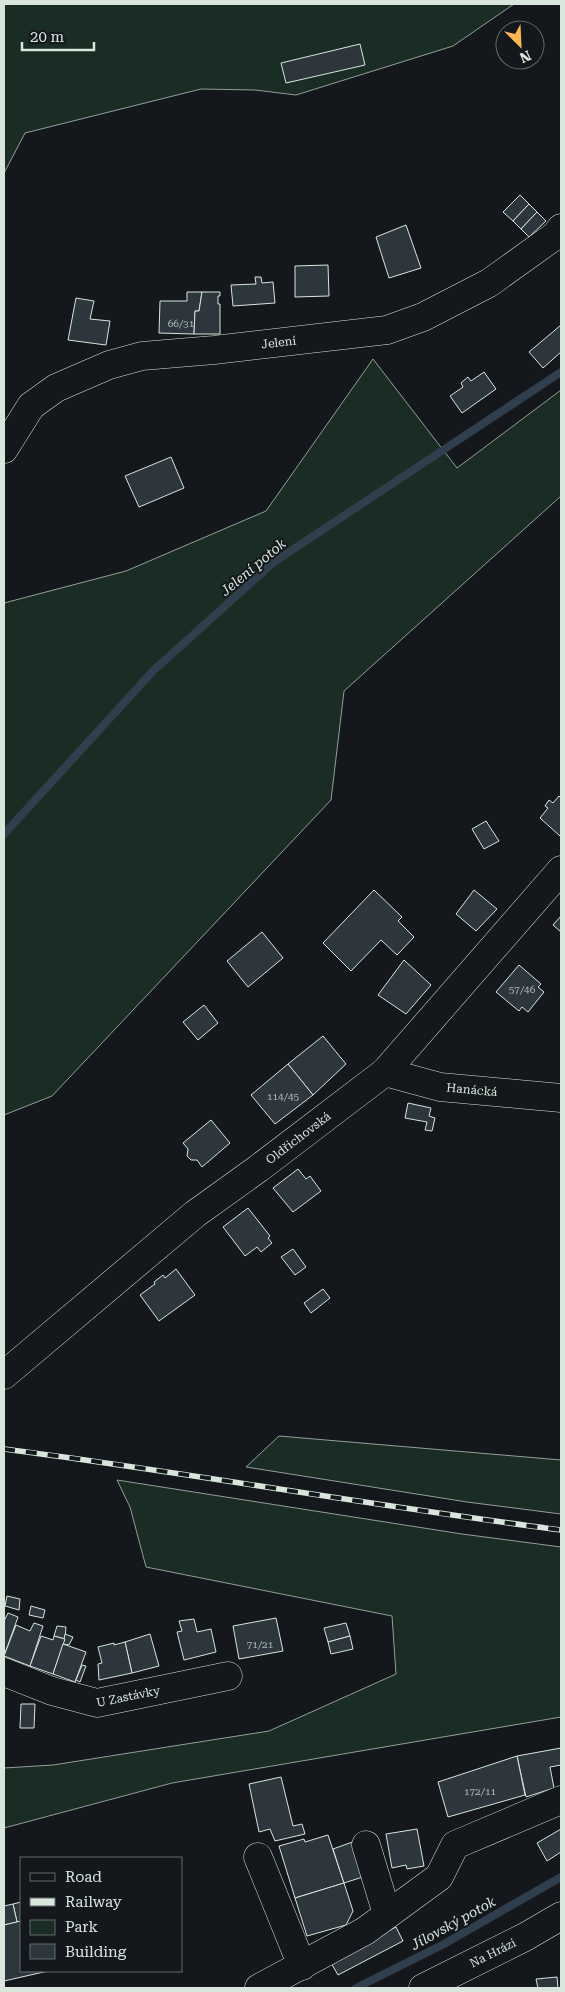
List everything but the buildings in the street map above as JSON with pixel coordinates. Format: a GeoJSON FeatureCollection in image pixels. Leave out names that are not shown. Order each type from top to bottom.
{"type":"FeatureCollection","features":[{"type":"Feature","properties":{"kind":"street","name":"Jelení"},"geometry":{"type":"LineString","coordinates":[[4,449],[31,406],[56,388],[109,365],[142,356],[214,350],[387,330],[422,317],[489,282],[556,235],[561,228]]}},
{"type":"Feature","properties":{"kind":"street","name":"Oldřichovská"},"geometry":{"type":"LineString","coordinates":[[4,1375],[195,1214],[385,1072],[561,870]]}},
{"type":"Feature","properties":{"kind":"street","name":"Hanácká"},"geometry":{"type":"LineString","coordinates":[[385,1072],[440,1087],[561,1098]]}},
{"type":"Feature","properties":{"kind":"street","name":"U Zastávky"},"geometry":{"type":"LineString","coordinates":[[4,1672],[52,1691],[97,1704],[228,1676]]}},
{"type":"Feature","properties":{"kind":"street"},"geometry":{"type":"LineString","coordinates":[[259,1988],[365,1930],[438,1877],[455,1845],[561,1800]]}},
{"type":"Feature","properties":{"kind":"street"},"geometry":{"type":"LineString","coordinates":[[366,1845],[387,1914]]}},
{"type":"Feature","properties":{"kind":"street"},"geometry":{"type":"LineString","coordinates":[[258,1857],[302,1966]]}},
{"type":"Feature","properties":{"kind":"street","name":"Na Hrázi"},"geometry":{"type":"LineString","coordinates":[[423,1988],[524,1937],[561,1916]]}},
{"type":"Feature","properties":{"kind":"green space"},"geometry":{"type":"Polygon","coordinates":[[[4,4],[514,4],[453,46],[296,95],[255,90],[201,89],[25,133],[4,173],[4,4]]]}},
{"type":"Feature","properties":{"kind":"green space"},"geometry":{"type":"Polygon","coordinates":[[[373,359],[457,468],[561,390],[561,496],[344,691],[331,800],[52,1096],[4,1115],[4,603],[126,571],[266,511],[373,359]]]}},
{"type":"Feature","properties":{"kind":"green space"},"geometry":{"type":"Polygon","coordinates":[[[279,1436],[561,1460],[561,1514],[467,1502],[246,1467],[279,1436]]]}},
{"type":"Feature","properties":{"kind":"green space"},"geometry":{"type":"Polygon","coordinates":[[[117,1480],[462,1534],[561,1547],[561,1717],[172,1783],[4,1828],[4,1768],[53,1765],[269,1731],[396,1674],[392,1616],[146,1567],[130,1507],[117,1480]]]}},
{"type":"Feature","properties":{"kind":"waterway","name":"Jelení potok"},"geometry":{"type":"LineString","coordinates":[[4,834],[153,671],[274,562],[561,372]]}},
{"type":"Feature","properties":{"kind":"waterway","name":"Jílovský potok"},"geometry":{"type":"LineString","coordinates":[[356,1988],[444,1944],[561,1877]]}},
{"type":"Feature","properties":{"kind":"railway"},"geometry":{"type":"LineString","coordinates":[[4,1449],[561,1530]]}}]}
